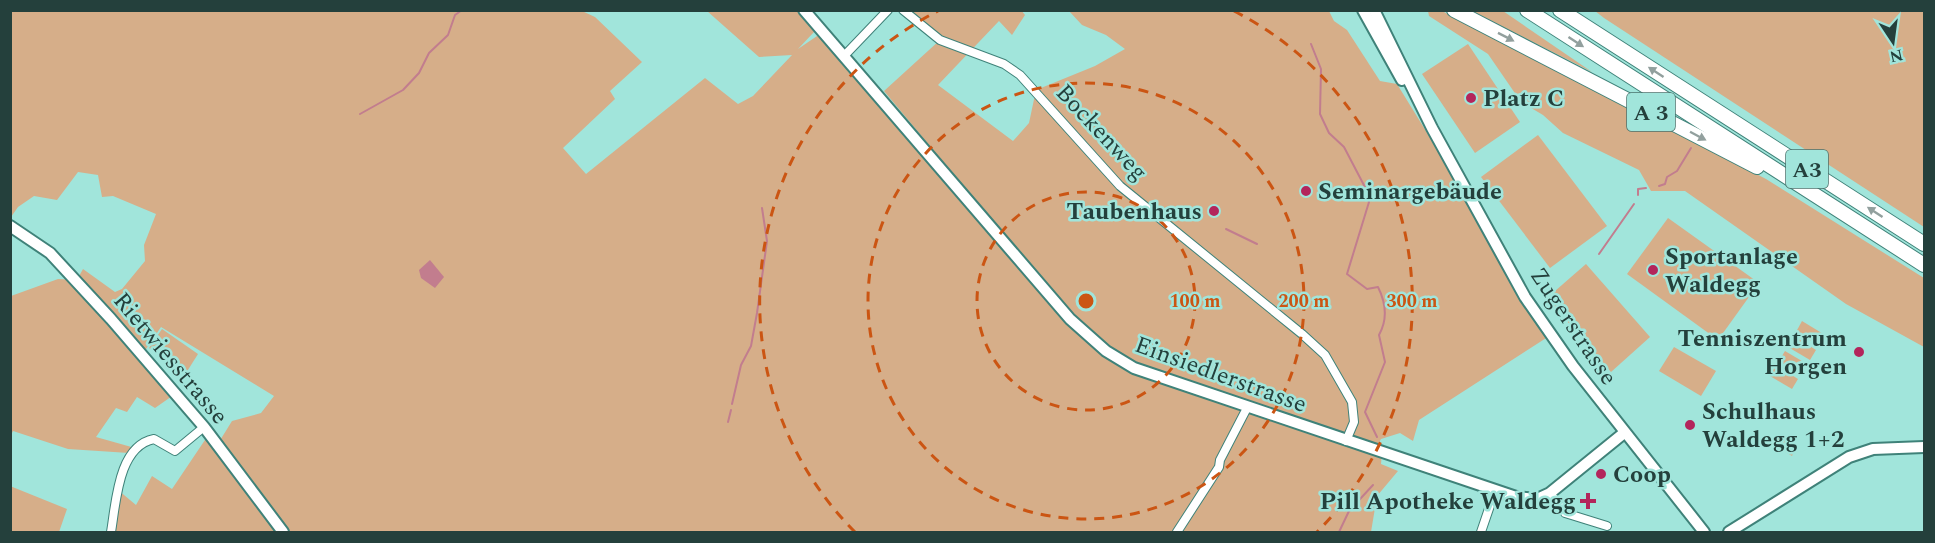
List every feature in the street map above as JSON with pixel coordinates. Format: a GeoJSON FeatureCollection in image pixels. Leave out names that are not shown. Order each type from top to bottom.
{"type":"FeatureCollection","features":[{"type":"Feature","properties":{"kind":"highway","name":"A 3"},"geometry":{"type":"LineString","coordinates":[[1454,10],[1846,215]]}},
{"type":"Feature","properties":{"kind":"highway","name":"A3"},"geometry":{"type":"LineString","coordinates":[[1527,10],[1924,265]]}},
{"type":"Feature","properties":{"kind":"highway","name":"A3"},"geometry":{"type":"LineString","coordinates":[[1560,10],[1924,244]]}},
{"type":"Feature","properties":{"kind":"highway"},"geometry":{"type":"LineString","coordinates":[[1572,10],[1623,50]]}},
{"type":"Feature","properties":{"kind":"street","name":"Einsiedlerstrasse"},"geometry":{"type":"LineString","coordinates":[[804,10],[1070,319],[1093,342],[1120,360],[1148,374],[1495,491],[1530,499],[1550,494]]}},
{"type":"Feature","properties":{"kind":"street"},"geometry":{"type":"LineString","coordinates":[[844,56],[888,10]]}},
{"type":"Feature","properties":{"kind":"street","name":"Bockenweg"},"geometry":{"type":"LineString","coordinates":[[903,10],[940,40],[1004,64],[1020,75],[1120,186],[1316,345],[1352,402],[1354,422],[1346,441]]}},
{"type":"Feature","properties":{"kind":"street","name":"Zugerstrasse"},"geometry":{"type":"LineString","coordinates":[[1363,10],[1424,119],[1432,128]]}},
{"type":"Feature","properties":{"kind":"street","name":"Zugerstrasse"},"geometry":{"type":"LineString","coordinates":[[1374,10],[1432,128],[1525,297],[1573,366],[1624,433],[1704,532]]}},
{"type":"Feature","properties":{"kind":"street","name":"Rietwiesstrasse"},"geometry":{"type":"LineString","coordinates":[[10,226],[50,253],[76,280],[204,427],[283,532]]}},
{"type":"Feature","properties":{"kind":"street"},"geometry":{"type":"LineString","coordinates":[[1178,532],[1219,467],[1220,460],[1247,408]]}},
{"type":"Feature","properties":{"kind":"street"},"geometry":{"type":"LineString","coordinates":[[111,532],[122,468],[144,441],[154,439],[175,451],[204,427]]}},
{"type":"Feature","properties":{"kind":"street"},"geometry":{"type":"LineString","coordinates":[[1607,526],[1565,513],[1550,494],[1624,433]]}},
{"type":"Feature","properties":{"kind":"street"},"geometry":{"type":"LineString","coordinates":[[1730,532],[1849,458],[1873,449],[1924,447]]}},
{"type":"Feature","properties":{"kind":"street"},"geometry":{"type":"LineString","coordinates":[[1481,532],[1495,491]]}},
{"type":"Feature","properties":{"kind":"shaded area"},"geometry":{"type":"Polygon","coordinates":[[[1021,10],[1025,15],[1012,35],[999,21],[938,85],[1013,141],[1029,123],[1036,90],[1095,66],[1125,49],[1106,35],[1082,25],[1069,11],[1329,11],[1334,21],[1347,30],[1380,81],[1397,84],[1511,269],[1554,333],[1419,420],[1413,441],[1400,433],[1381,439],[1376,447],[1116,356],[1067,311],[884,91],[940,40],[940,37],[908,11],[1021,10]]]}},
{"type":"Feature","properties":{"kind":"shaded area"},"geometry":{"type":"Polygon","coordinates":[[[11,11],[582,11],[595,17],[642,62],[610,91],[615,99],[563,148],[586,174],[705,78],[738,104],[753,96],[792,55],[759,57],[707,11],[800,11],[814,27],[814,32],[798,49],[820,34],[1113,359],[1382,453],[1381,464],[1398,471],[1377,496],[1371,532],[287,532],[219,442],[232,421],[261,413],[274,396],[161,327],[144,352],[78,278],[83,269],[115,292],[122,289],[145,261],[144,245],[156,214],[113,196],[102,197],[98,175],[78,172],[57,200],[34,196],[18,207],[11,217],[11,11]]]}},
{"type":"Feature","properties":{"kind":"shaded area"},"geometry":{"type":"Polygon","coordinates":[[[1428,11],[1442,11],[1766,179],[1924,278],[1924,347],[1846,304],[1685,191],[1651,191],[1639,170],[1563,133],[1543,115],[1521,102],[1488,54],[1429,16],[1428,11]]]}},
{"type":"Feature","properties":{"kind":"shaded area"},"geometry":{"type":"Polygon","coordinates":[[[1472,11],[1503,11],[1592,72],[1472,11]]]}},
{"type":"Feature","properties":{"kind":"shaded area"},"geometry":{"type":"Polygon","coordinates":[[[1595,11],[1924,11],[1924,227],[1604,18],[1595,11]]]}},
{"type":"Feature","properties":{"kind":"shaded area","name":"Platz C"},"geometry":{"type":"Polygon","coordinates":[[[1468,44],[1520,122],[1475,153],[1422,74],[1468,44]]]}},
{"type":"Feature","properties":{"kind":"shaded area"},"geometry":{"type":"Polygon","coordinates":[[[1538,135],[1607,226],[1550,268],[1481,177],[1538,135]]]}},
{"type":"Feature","properties":{"kind":"shaded area"},"geometry":{"type":"Polygon","coordinates":[[[1668,218],[1759,283],[1718,340],[1627,274],[1668,218]]]}},
{"type":"Feature","properties":{"kind":"shaded area"},"geometry":{"type":"Polygon","coordinates":[[[430,260],[444,277],[435,288],[421,278],[419,270],[430,260]]]}},
{"type":"Feature","properties":{"kind":"shaded area"},"geometry":{"type":"Polygon","coordinates":[[[1586,264],[1650,337],[1611,372],[1547,298],[1586,264]]]}},
{"type":"Feature","properties":{"kind":"shaded area"},"geometry":{"type":"Polygon","coordinates":[[[58,279],[76,280],[175,394],[155,408],[137,397],[127,412],[116,408],[96,437],[135,448],[129,453],[68,449],[13,431],[11,435],[11,296],[58,279]]]}},
{"type":"Feature","properties":{"kind":"shaded area"},"geometry":{"type":"Polygon","coordinates":[[[1802,321],[1825,335],[1818,345],[1796,332],[1802,321]]]}},
{"type":"Feature","properties":{"kind":"shaded area"},"geometry":{"type":"Polygon","coordinates":[[[162,329],[198,354],[186,373],[149,348],[162,329]]]}},
{"type":"Feature","properties":{"kind":"shaded area"},"geometry":{"type":"Polygon","coordinates":[[[1794,336],[1816,350],[1810,360],[1788,347],[1794,336]]]}},
{"type":"Feature","properties":{"kind":"shaded area"},"geometry":{"type":"Polygon","coordinates":[[[1674,347],[1716,371],[1701,396],[1659,371],[1674,347]]]}},
{"type":"Feature","properties":{"kind":"shaded area"},"geometry":{"type":"Polygon","coordinates":[[[1785,351],[1807,364],[1801,375],[1779,361],[1785,351]]]}},
{"type":"Feature","properties":{"kind":"shaded area"},"geometry":{"type":"Polygon","coordinates":[[[1776,365],[1798,379],[1792,389],[1770,376],[1776,365]]]}},
{"type":"Feature","properties":{"kind":"shaded area"},"geometry":{"type":"Polygon","coordinates":[[[209,434],[283,532],[111,532],[118,490],[136,505],[152,476],[172,489],[209,434]]]}},
{"type":"Feature","properties":{"kind":"shaded area"},"geometry":{"type":"Polygon","coordinates":[[[1780,434],[1797,444],[1792,456],[1774,445],[1780,434]]]}},
{"type":"Feature","properties":{"kind":"shaded area"},"geometry":{"type":"Polygon","coordinates":[[[10,486],[67,509],[59,532],[11,532],[10,486]]]}},
{"type":"Feature","properties":{"kind":"waterway"},"geometry":{"type":"LineString","coordinates":[[360,114],[403,90],[419,73],[429,53],[448,35],[455,15],[462,10]]}},
{"type":"Feature","properties":{"kind":"waterway"},"geometry":{"type":"LineString","coordinates":[[1311,44],[1321,69],[1320,114],[1329,133],[1344,147],[1367,191],[1369,202],[1347,274],[1367,289],[1378,287],[1383,299],[1385,317],[1379,335],[1385,362],[1365,412],[1377,437]]}},
{"type":"Feature","properties":{"kind":"waterway"},"geometry":{"type":"LineString","coordinates":[[1659,186],[1665,184],[1667,177],[1677,171],[1691,148]]}},
{"type":"Feature","properties":{"kind":"waterway"},"geometry":{"type":"LineString","coordinates":[[1638,195],[1638,189],[1646,188]]}},
{"type":"Feature","properties":{"kind":"waterway"},"geometry":{"type":"LineString","coordinates":[[1599,254],[1634,204]]}},
{"type":"Feature","properties":{"kind":"waterway"},"geometry":{"type":"LineString","coordinates":[[732,404],[741,365],[751,346],[757,313],[767,241],[762,208]]}},
{"type":"Feature","properties":{"kind":"waterway"},"geometry":{"type":"LineString","coordinates":[[1226,229],[1257,244]]}},
{"type":"Feature","properties":{"kind":"waterway"},"geometry":{"type":"LineString","coordinates":[[728,422],[731,410]]}},
{"type":"Feature","properties":{"kind":"waterway"},"geometry":{"type":"LineString","coordinates":[[1339,532],[1349,511],[1373,485]]}},
{"type":"Feature","properties":{"kind":"place","name":"Platz C"},"geometry":{"type":"Point","coordinates":[1471,98]}},
{"type":"Feature","properties":{"kind":"place","name":"Seminargebäude"},"geometry":{"type":"Point","coordinates":[1306,191]}},
{"type":"Feature","properties":{"kind":"place","name":"Taubenhaus"},"geometry":{"type":"Point","coordinates":[1214,211]}},
{"type":"Feature","properties":{"kind":"place","name":"Sportanlage Waldegg"},"geometry":{"type":"Point","coordinates":[1653,270]}},
{"type":"Feature","properties":{"kind":"place","name":"Tenniszentrum Horgen"},"geometry":{"type":"Point","coordinates":[1859,352]}},
{"type":"Feature","properties":{"kind":"place","name":"Schulhaus Waldegg 1+2"},"geometry":{"type":"Point","coordinates":[1690,425]}},
{"type":"Feature","properties":{"kind":"place","name":"Coop"},"geometry":{"type":"Point","coordinates":[1601,474]}},
{"type":"Feature","properties":{"kind":"place","name":"Pill Apotheke Waldegg"},"geometry":{"type":"Point","coordinates":[1588,501]}}]}
